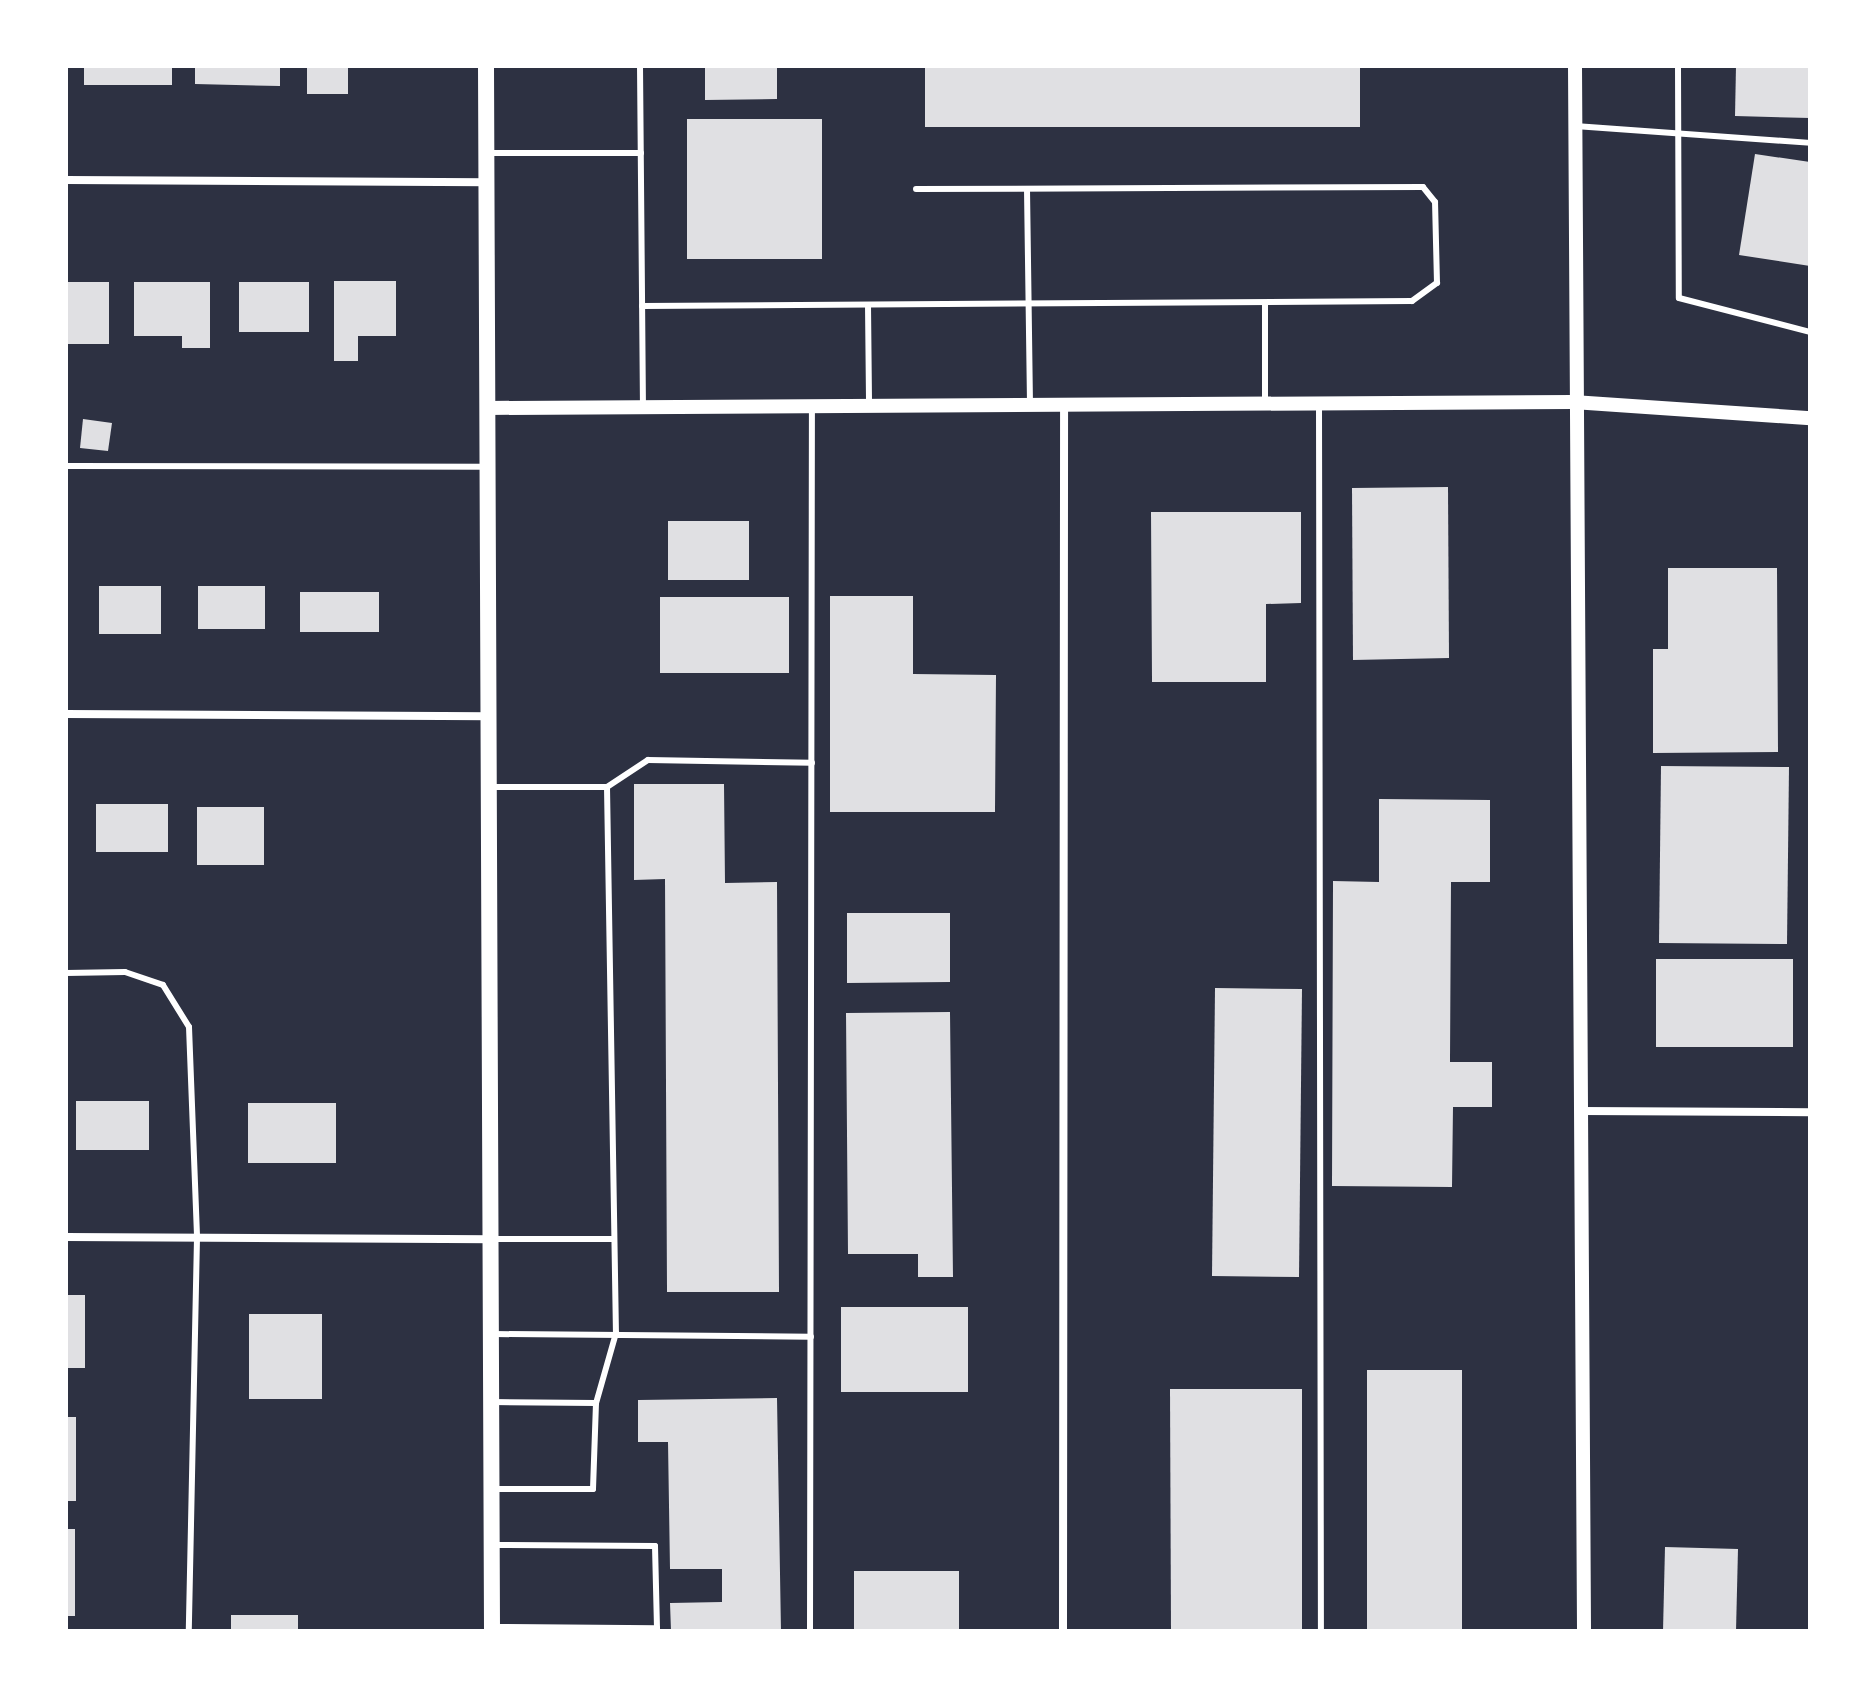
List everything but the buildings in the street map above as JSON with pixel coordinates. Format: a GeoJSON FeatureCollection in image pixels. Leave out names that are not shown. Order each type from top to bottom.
{"type":"FeatureCollection","features":[{"type":"Feature","properties":{"kind":"main road"},"geometry":{"type":"LineString","coordinates":[[486,66],[492,1629]]}},
{"type":"Feature","properties":{"kind":"street"},"geometry":{"type":"LineString","coordinates":[[1575,66],[1573,402],[1584,1631]]}},
{"type":"Feature","properties":{"kind":"street"},"geometry":{"type":"LineString","coordinates":[[66,180],[487,182]]}},
{"type":"Feature","properties":{"kind":"street"},"geometry":{"type":"LineString","coordinates":[[487,408],[1573,402],[1810,418]]}},
{"type":"Feature","properties":{"kind":"street"},"geometry":{"type":"LineString","coordinates":[[1063,1631],[1064,404]]}},
{"type":"Feature","properties":{"kind":"street"},"geometry":{"type":"LineString","coordinates":[[66,714],[488,716]]}},
{"type":"Feature","properties":{"kind":"street"},"geometry":{"type":"LineString","coordinates":[[1581,1111],[1810,1112]]}},
{"type":"Feature","properties":{"kind":"street"},"geometry":{"type":"LineString","coordinates":[[66,1237],[492,1239]]}},
{"type":"Feature","properties":{"kind":"lane"},"geometry":{"type":"LineString","coordinates":[[640,66],[643,407]]}},
{"type":"Feature","properties":{"kind":"lane"},"geometry":{"type":"LineString","coordinates":[[1678,66],[1679,298],[1810,332]]}},
{"type":"Feature","properties":{"kind":"lane"},"geometry":{"type":"LineString","coordinates":[[1575,126],[1678,131],[1810,143]]}},
{"type":"Feature","properties":{"kind":"lane"},"geometry":{"type":"LineString","coordinates":[[487,153],[641,153]]}},
{"type":"Feature","properties":{"kind":"lane"},"geometry":{"type":"LineString","coordinates":[[642,306],[1412,301],[1429,294],[1437,283],[1435,202],[1423,187],[916,189]]}},
{"type":"Feature","properties":{"kind":"lane"},"geometry":{"type":"LineString","coordinates":[[1027,189],[1030,405]]}},
{"type":"Feature","properties":{"kind":"lane"},"geometry":{"type":"LineString","coordinates":[[1265,303],[1265,404]]}},
{"type":"Feature","properties":{"kind":"lane"},"geometry":{"type":"LineString","coordinates":[[868,305],[869,406]]}},
{"type":"Feature","properties":{"kind":"lane"},"geometry":{"type":"LineString","coordinates":[[1319,403],[1321,1631]]}},
{"type":"Feature","properties":{"kind":"lane"},"geometry":{"type":"LineString","coordinates":[[810,1631],[812,406]]}},
{"type":"Feature","properties":{"kind":"lane"},"geometry":{"type":"LineString","coordinates":[[66,466],[487,467]]}},
{"type":"Feature","properties":{"kind":"lane"},"geometry":{"type":"LineString","coordinates":[[489,787],[607,787],[648,760],[812,763]]}},
{"type":"Feature","properties":{"kind":"lane"},"geometry":{"type":"LineString","coordinates":[[492,1489],[593,1489],[596,1403],[616,1333],[607,787]]}},
{"type":"Feature","properties":{"kind":"lane"},"geometry":{"type":"LineString","coordinates":[[66,973],[125,972],[163,985],[189,1027],[197,1238],[189,1631]]}},
{"type":"Feature","properties":{"kind":"lane"},"geometry":{"type":"LineString","coordinates":[[492,1239],[614,1239]]}},
{"type":"Feature","properties":{"kind":"lane"},"geometry":{"type":"LineString","coordinates":[[492,1334],[811,1337]]}},
{"type":"Feature","properties":{"kind":"lane"},"geometry":{"type":"LineString","coordinates":[[492,1402],[596,1403]]}},
{"type":"Feature","properties":{"kind":"lane"},"geometry":{"type":"LineString","coordinates":[[492,1545],[655,1546],[657,1628],[492,1629]]}}]}
